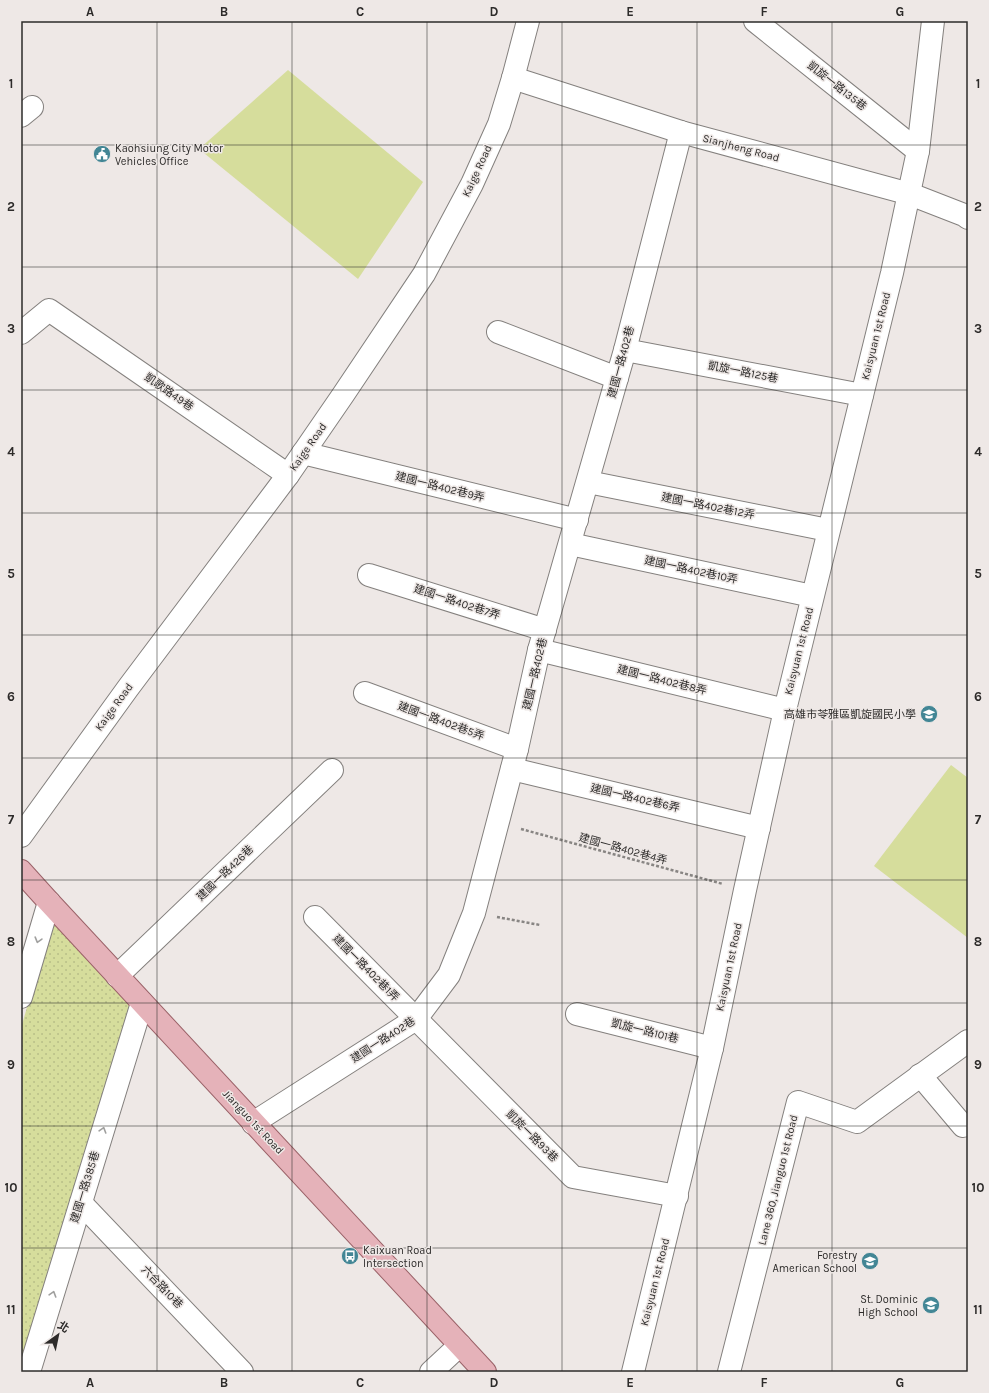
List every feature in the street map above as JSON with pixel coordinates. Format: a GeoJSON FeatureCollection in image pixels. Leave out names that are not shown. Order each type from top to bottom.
{"type":"FeatureCollection","features":[{"type":"Feature","properties":{"kind":"main road","name":"Jianguo 1st Road"},"geometry":{"type":"LineString","coordinates":[[21,871],[485,1372]]}},
{"type":"Feature","properties":{"kind":"street","name":"Kaige Road"},"geometry":{"type":"LineString","coordinates":[[21,836],[128,688],[288,475],[424,274],[472,184],[499,124],[528,21]]}},
{"type":"Feature","properties":{"kind":"street","name":"凱旋一路135巷"},"geometry":{"type":"LineString","coordinates":[[755,21],[918,150]]}},
{"type":"Feature","properties":{"kind":"street","name":"Kaisyuan 1st Road"},"geometry":{"type":"LineString","coordinates":[[633,1372],[712,1048],[785,710],[892,274],[910,194],[918,150],[933,21]]}},
{"type":"Feature","properties":{"kind":"street","name":"Sianjheng Road"},"geometry":{"type":"LineString","coordinates":[[513,78],[681,132],[910,194],[964,215],[968,218]]}},
{"type":"Feature","properties":{"kind":"street","name":"建國一路402巷"},"geometry":{"type":"LineString","coordinates":[[253,1123],[416,1020],[449,976],[474,913],[515,759],[542,640],[618,378],[681,132]]}},
{"type":"Feature","properties":{"kind":"street","name":"凱歌路49巷"},"geometry":{"type":"LineString","coordinates":[[21,333],[49,310],[288,475]]}},
{"type":"Feature","properties":{"kind":"street"},"geometry":{"type":"LineString","coordinates":[[498,332],[618,378]]}},
{"type":"Feature","properties":{"kind":"street","name":"凱旋一路125巷"},"geometry":{"type":"LineString","coordinates":[[625,350],[862,395]]}},
{"type":"Feature","properties":{"kind":"street","name":"建國一路402巷9弄"},"geometry":{"type":"LineString","coordinates":[[303,453],[577,520]]}},
{"type":"Feature","properties":{"kind":"street","name":"建國一路402巷12弄"},"geometry":{"type":"LineString","coordinates":[[588,482],[828,530]]}},
{"type":"Feature","properties":{"kind":"street","name":"建國一路402巷10弄"},"geometry":{"type":"LineString","coordinates":[[570,544],[812,596]]}},
{"type":"Feature","properties":{"kind":"street","name":"建國一路402巷7弄"},"geometry":{"type":"LineString","coordinates":[[369,575],[542,640]]}},
{"type":"Feature","properties":{"kind":"street","name":"建國一路402巷8弄"},"geometry":{"type":"LineString","coordinates":[[542,640],[785,710]]}},
{"type":"Feature","properties":{"kind":"street","name":"建國一路402巷5弄"},"geometry":{"type":"LineString","coordinates":[[365,693],[515,759]]}},
{"type":"Feature","properties":{"kind":"street","name":"建國一路402巷6弄"},"geometry":{"type":"LineString","coordinates":[[515,759],[759,828]]}},
{"type":"Feature","properties":{"kind":"street","name":"建國一路426巷"},"geometry":{"type":"LineString","coordinates":[[117,976],[332,770]]}},
{"type":"Feature","properties":{"kind":"street"},"geometry":{"type":"LineString","coordinates":[[21,998],[49,902]]}},
{"type":"Feature","properties":{"kind":"street","name":"建國一路402巷1弄"},"geometry":{"type":"LineString","coordinates":[[315,917],[416,1020]]}},
{"type":"Feature","properties":{"kind":"street","name":"建國一路385巷"},"geometry":{"type":"LineString","coordinates":[[30,1372],[142,1003]]}},
{"type":"Feature","properties":{"kind":"street","name":"凱旋一路101巷"},"geometry":{"type":"LineString","coordinates":[[577,1014],[712,1048]]}},
{"type":"Feature","properties":{"kind":"street","name":"凱旋一路93巷"},"geometry":{"type":"LineString","coordinates":[[416,1020],[573,1177],[676,1196]]}},
{"type":"Feature","properties":{"kind":"street","name":"Lane 360, Jianguo 1st Road"},"geometry":{"type":"LineString","coordinates":[[729,1372],[798,1102],[857,1122],[968,1041]]}},
{"type":"Feature","properties":{"kind":"street"},"geometry":{"type":"LineString","coordinates":[[920,1076],[963,1126]]}},
{"type":"Feature","properties":{"kind":"street","name":"六合路10巷"},"geometry":{"type":"LineString","coordinates":[[81,1202],[242,1372]]}},
{"type":"Feature","properties":{"kind":"street"},"geometry":{"type":"LineString","coordinates":[[431,1372],[460,1345]]}},
{"type":"Feature","properties":{"kind":"path","name":"建國一路402巷4弄"},"geometry":{"type":"LineString","coordinates":[[497,823],[745,890]]}},
{"type":"Feature","properties":{"kind":"path"},"geometry":{"type":"LineString","coordinates":[[474,913],[540,925]]}},
{"type":"Feature","properties":{"kind":"green space"},"geometry":{"type":"Polygon","coordinates":[[[288,70],[423,182],[358,279],[199,149],[288,70]]]}},
{"type":"Feature","properties":{"kind":"green space"},"geometry":{"type":"Polygon","coordinates":[[[951,765],[968,778],[968,938],[874,866],[951,765]]]}},
{"type":"Feature","properties":{"kind":"green space"},"geometry":{"type":"Polygon","coordinates":[[[53,918],[131,1005],[21,1360],[21,1028],[53,918]]]}},
{"type":"Feature","properties":{"kind":"place","name":"Kaohsiung City Motor Vehicles Office"},"geometry":{"type":"Point","coordinates":[102,154]}},
{"type":"Feature","properties":{"kind":"place","name":"高雄市苓雅區凱旋國民小學"},"geometry":{"type":"Point","coordinates":[929,714]}},
{"type":"Feature","properties":{"kind":"place","name":"Kaixuan Road Intersection"},"geometry":{"type":"Point","coordinates":[350,1256]}},
{"type":"Feature","properties":{"kind":"place","name":"Forestry American School"},"geometry":{"type":"Point","coordinates":[870,1261]}},
{"type":"Feature","properties":{"kind":"place","name":"St. Dominic High School"},"geometry":{"type":"Point","coordinates":[931,1305]}}]}
